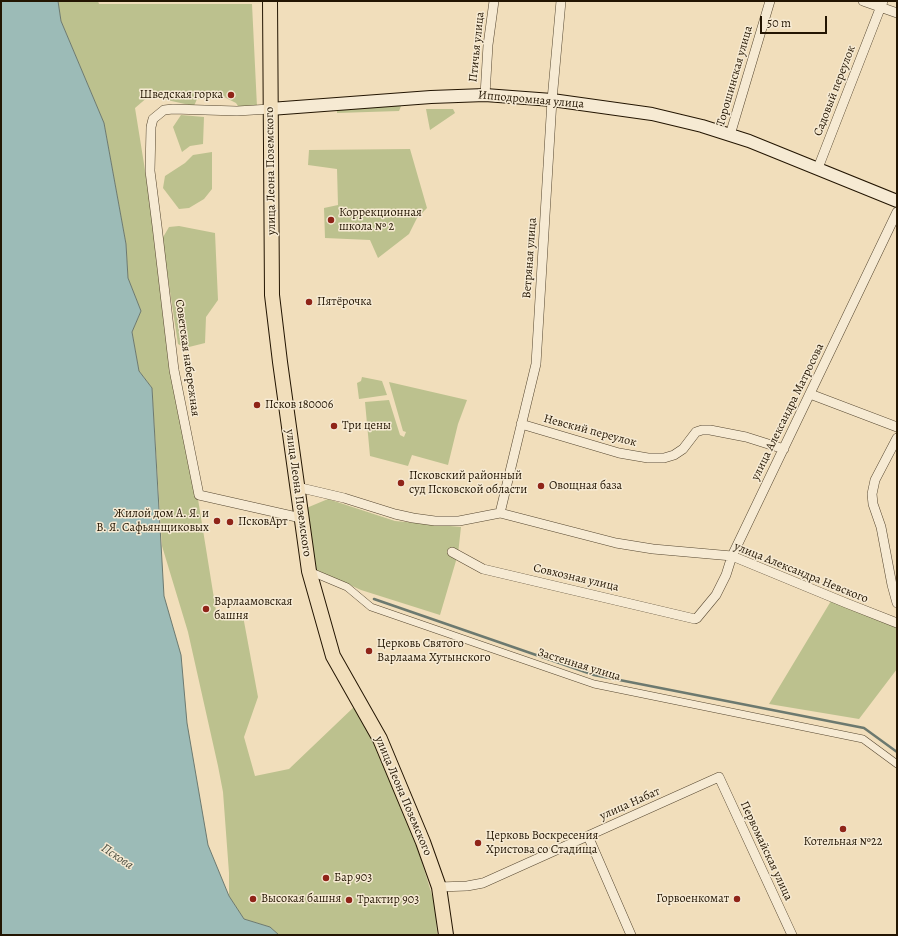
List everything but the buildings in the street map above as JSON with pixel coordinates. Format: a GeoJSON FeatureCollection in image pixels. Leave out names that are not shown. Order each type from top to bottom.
{"type":"FeatureCollection","features":[{"type":"Feature","properties":{"kind":"main road","name":"улица Леона Поземского"},"geometry":{"type":"LineString","coordinates":[[270,1],[272,295],[309,571],[333,656],[380,739],[423,842],[439,887],[446,935]]}},
{"type":"Feature","properties":{"kind":"main road","name":"Ипподромная улица"},"geometry":{"type":"LineString","coordinates":[[270,109],[431,97],[484,95],[552,100],[652,114],[698,125],[749,141],[897,201]]}},
{"type":"Feature","properties":{"kind":"street","name":"Птичья улица"},"geometry":{"type":"LineString","coordinates":[[484,95],[488,45],[494,1]]}},
{"type":"Feature","properties":{"kind":"street","name":"Ветряная улица"},"geometry":{"type":"LineString","coordinates":[[500,513],[536,364],[552,100],[561,1]]}},
{"type":"Feature","properties":{"kind":"street","name":"Торошинская улица"},"geometry":{"type":"LineString","coordinates":[[730,135],[770,1]]}},
{"type":"Feature","properties":{"kind":"street"},"geometry":{"type":"LineString","coordinates":[[863,1],[882,4],[897,13]]}},
{"type":"Feature","properties":{"kind":"street","name":"Садовый переулок"},"geometry":{"type":"LineString","coordinates":[[818,168],[882,4]]}},
{"type":"Feature","properties":{"kind":"street","name":"Ипподромная улица"},"geometry":{"type":"LineString","coordinates":[[154,119],[164,110],[173,109],[237,111],[270,109]]}},
{"type":"Feature","properties":{"kind":"street","name":"Советская набережная"},"geometry":{"type":"LineString","coordinates":[[154,119],[151,127],[150,171],[158,226],[174,370],[199,495],[301,518]]}},
{"type":"Feature","properties":{"kind":"street","name":"улица Александра Матросова"},"geometry":{"type":"LineString","coordinates":[[697,618],[716,595],[726,575],[732,556],[897,212]]}},
{"type":"Feature","properties":{"kind":"street"},"geometry":{"type":"LineString","coordinates":[[810,394],[897,428]]}},
{"type":"Feature","properties":{"kind":"street","name":"Невский переулок"},"geometry":{"type":"LineString","coordinates":[[521,424],[619,453],[648,458],[664,458],[674,455],[683,449],[696,432],[702,430],[710,430],[746,437],[784,449]]}},
{"type":"Feature","properties":{"kind":"street"},"geometry":{"type":"LineString","coordinates":[[897,438],[875,480],[872,494],[873,504],[881,527],[897,603]]}},
{"type":"Feature","properties":{"kind":"street","name":"улица Александра Невского"},"geometry":{"type":"LineString","coordinates":[[297,487],[344,498],[395,514],[435,521],[459,521],[500,513],[616,543],[653,549],[732,556],[897,623]]}},
{"type":"Feature","properties":{"kind":"street","name":"Совхозная улица"},"geometry":{"type":"LineString","coordinates":[[452,552],[483,569],[695,619],[697,618]]}},
{"type":"Feature","properties":{"kind":"street","name":"Застенная улица"},"geometry":{"type":"LineString","coordinates":[[309,571],[347,587],[371,607],[594,684],[863,739],[897,764]]}},
{"type":"Feature","properties":{"kind":"street","name":"улица Набат"},"geometry":{"type":"LineString","coordinates":[[439,887],[454,887],[483,883],[719,777]]}},
{"type":"Feature","properties":{"kind":"street","name":"Первомайская улица"},"geometry":{"type":"LineString","coordinates":[[719,777],[792,935]]}},
{"type":"Feature","properties":{"kind":"street"},"geometry":{"type":"LineString","coordinates":[[588,836],[631,935]]}},
{"type":"Feature","properties":{"kind":"green space"},"geometry":{"type":"Polygon","coordinates":[[[58,1],[98,1],[99,4],[252,4],[257,107],[242,109],[236,103],[222,96],[214,99],[197,99],[194,106],[149,96],[135,108],[217,617],[243,616],[258,697],[244,737],[255,776],[289,769],[356,705],[378,745],[407,814],[436,908],[437,935],[279,935],[270,927],[244,919],[229,896],[229,873],[223,792],[188,632],[162,546],[152,388],[139,371],[132,332],[141,311],[128,278],[126,244],[104,123],[61,21],[58,1]]]}},
{"type":"Feature","properties":{"kind":"green space"},"geometry":{"type":"Polygon","coordinates":[[[402,104],[399,111],[337,113],[337,109],[402,104]]]}},
{"type":"Feature","properties":{"kind":"green space"},"geometry":{"type":"Polygon","coordinates":[[[426,109],[453,109],[455,113],[430,130],[426,109]]]}},
{"type":"Feature","properties":{"kind":"green space"},"geometry":{"type":"Polygon","coordinates":[[[181,115],[204,117],[203,144],[190,146],[182,152],[173,127],[181,115]]]}},
{"type":"Feature","properties":{"kind":"green space"},"geometry":{"type":"Polygon","coordinates":[[[410,149],[427,208],[417,218],[409,234],[378,258],[370,240],[325,238],[324,208],[338,205],[337,169],[308,165],[309,150],[410,149]]]}},
{"type":"Feature","properties":{"kind":"green space"},"geometry":{"type":"Polygon","coordinates":[[[212,152],[212,189],[204,199],[189,208],[179,209],[163,188],[165,176],[185,163],[193,155],[212,152]]]}},
{"type":"Feature","properties":{"kind":"green space"},"geometry":{"type":"Polygon","coordinates":[[[179,226],[215,233],[218,300],[206,317],[205,343],[185,348],[178,344],[162,239],[169,227],[179,226]]]}},
{"type":"Feature","properties":{"kind":"green space"},"geometry":{"type":"Polygon","coordinates":[[[362,377],[382,381],[387,395],[359,399],[357,383],[361,381],[362,377]]]}},
{"type":"Feature","properties":{"kind":"green space"},"geometry":{"type":"Polygon","coordinates":[[[389,382],[467,400],[458,424],[448,465],[412,455],[408,466],[370,456],[365,402],[389,400],[400,435],[404,437],[406,432],[403,431],[389,382]]]}},
{"type":"Feature","properties":{"kind":"green space"},"geometry":{"type":"Polygon","coordinates":[[[328,499],[395,521],[461,527],[458,554],[440,615],[361,590],[312,568],[304,509],[328,499]]]}},
{"type":"Feature","properties":{"kind":"green space"},"geometry":{"type":"Polygon","coordinates":[[[831,601],[897,628],[897,669],[859,719],[769,704],[831,601]]]}},
{"type":"Feature","properties":{"kind":"water","name":"Пскова"},"geometry":{"type":"Polygon","coordinates":[[[1,1],[58,1],[61,21],[104,123],[126,244],[128,278],[141,311],[132,332],[139,371],[152,388],[164,596],[181,655],[187,723],[208,845],[229,896],[244,919],[270,927],[279,935],[1,935],[1,1]]]}},
{"type":"Feature","properties":{"kind":"waterway"},"geometry":{"type":"LineString","coordinates":[[374,599],[594,675],[864,728],[897,752]]}},
{"type":"Feature","properties":{"kind":"place","name":"Шведская горка"},"geometry":{"type":"Point","coordinates":[231,95]}},
{"type":"Feature","properties":{"kind":"place","name":"Коррекционная школа № 2"},"geometry":{"type":"Point","coordinates":[331,220]}},
{"type":"Feature","properties":{"kind":"place","name":"Пятёрочка"},"geometry":{"type":"Point","coordinates":[309,302]}},
{"type":"Feature","properties":{"kind":"place","name":"Псков 180006"},"geometry":{"type":"Point","coordinates":[257,405]}},
{"type":"Feature","properties":{"kind":"place","name":"Три цены"},"geometry":{"type":"Point","coordinates":[334,426]}},
{"type":"Feature","properties":{"kind":"place","name":"Псковский районный суд Псковской области"},"geometry":{"type":"Point","coordinates":[401,483]}},
{"type":"Feature","properties":{"kind":"place","name":"Овощная база"},"geometry":{"type":"Point","coordinates":[541,486]}},
{"type":"Feature","properties":{"kind":"place","name":"Жилой дом А. Я. и В. Я. Сафьянщиковых"},"geometry":{"type":"Point","coordinates":[217,521]}},
{"type":"Feature","properties":{"kind":"place","name":"ПсковАрт"},"geometry":{"type":"Point","coordinates":[230,522]}},
{"type":"Feature","properties":{"kind":"place","name":"Варлаамовская башня"},"geometry":{"type":"Point","coordinates":[206,609]}},
{"type":"Feature","properties":{"kind":"place","name":"Церковь Святого Варлаама Хутынского"},"geometry":{"type":"Point","coordinates":[369,651]}},
{"type":"Feature","properties":{"kind":"place","name":"Котельная №22"},"geometry":{"type":"Point","coordinates":[843,829]}},
{"type":"Feature","properties":{"kind":"place","name":"Церковь Воскресения Христова со Стадища"},"geometry":{"type":"Point","coordinates":[478,843]}},
{"type":"Feature","properties":{"kind":"place","name":"Бар 903"},"geometry":{"type":"Point","coordinates":[326,878]}},
{"type":"Feature","properties":{"kind":"place","name":"Высокая башня"},"geometry":{"type":"Point","coordinates":[253,899]}},
{"type":"Feature","properties":{"kind":"place","name":"Горвоенкомат"},"geometry":{"type":"Point","coordinates":[737,899]}},
{"type":"Feature","properties":{"kind":"place","name":"Трактир 903"},"geometry":{"type":"Point","coordinates":[349,900]}}]}
